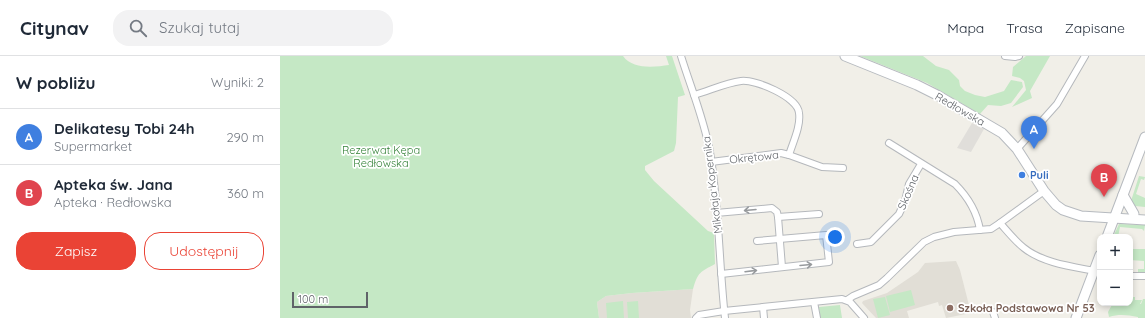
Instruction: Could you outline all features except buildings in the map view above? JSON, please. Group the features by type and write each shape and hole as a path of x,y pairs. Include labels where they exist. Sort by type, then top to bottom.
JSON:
{"street":[{"name":"Mikołaja Kopernika","path":"680,56 705,130 711,162 725,318"},
{"name":"Redłowska","path":"845,56 902,78 936,95 1002,133 1017,149 1046,194 1065,205 1087,211 1145,220"},
{"path":"1005,56 1019,56"},
{"path":"1017,149 1057,104 1085,56"},
{"path":"694,95 733,83 745,81 755,82 791,99 797,106 800,114 789,155"},
{"path":"1108,234 1145,137"},
{"name":"Skośna","path":"889,143 954,184 963,193 972,206 980,230"},
{"name":"Okrętowa","path":"711,162 781,153 822,167 843,168"},
{"name":"Skośna","path":"857,244 871,242 899,214 905,200 909,184 921,164"},
{"path":"847,300 879,284 918,247 929,240 942,234 991,228 1046,194"},
{"path":"1123,195 1134,214"},
{"path":"716,213 772,208 777,212 782,267"},
{"path":"778,217 819,214"},
{"name":"Redłowska","path":"1115,215 1145,214"},
{"path":"1000,223 1029,252 1048,260 1097,271 1076,318"},
{"path":"721,274 829,262 826,235 757,241"},
{"path":"1133,276 1145,276"},
{"path":"696,318 699,315 724,311 842,299 847,300 864,318"},
{"path":"814,302 816,318"},
{"path":"763,307 764,318"}],"shaded area":[{"path":"972,123 984,129 971,152 957,148"},
{"path":"956,261 960,270 971,313 946,318 942,305 939,306 938,302 907,311 909,318 876,318 862,303 863,301 887,293 918,272 925,263"},
{"path":"693,289 690,310 691,318 599,318 597,302 606,296"}],"green space":[{"name":"Rezerwat Kępa Redłowska","path":"280,56 623,56 632,64 651,67 669,65 666,56 672,56 685,95 678,97 676,143 674,151 645,166 645,170 654,181 708,231 714,233 715,264 700,273 696,279 693,289 606,296 597,302 599,318 280,318"},
{"path":"860,56 923,56 936,66 949,70 959,80 960,86 965,91 985,97 1004,91 1011,80 1022,82 1023,87 1011,103 1001,106 988,105 980,114 927,83"},
{"path":"1026,56 1050,56 1030,91 1032,98 1012,107 1026,90 1024,81 1020,78 1012,76 1013,67"},
{"path":"1139,176 1145,177 1144,180 1141,179 1136,194 1145,198 1145,207 1135,206 1131,201"},
{"path":"1119,224 1145,225 1144,231 1142,229 1120,227 1119,234 1114,234"},
{"path":"1133,249 1145,249 1145,273 1138,273 1138,269 1144,269 1144,261 1133,260"},
{"path":"911,290 915,305 890,312 886,296"},
{"path":"885,297 890,315 878,318 873,299"},
{"path":"1133,297 1135,297 1135,300 1142,300 1140,304 1143,299 1145,299 1145,318 1123,315 1109,317 1108,312 1111,306 1133,306"},
{"path":"623,301 624,318 607,318 606,303"},
{"path":"638,301 639,318 628,318 627,302"},
{"path":"840,305 842,318 820,318 819,307"}],"place":[{"name":"Delikatesy Tobi 24h","path":"1034,149"},
{"name":"Puli","path":"1022,175"},
{"name":"Apteka św. Jana","path":"1104,197"},
{"name":"Szkoła Podstawowa Nr 53","path":"950,308"}]}
